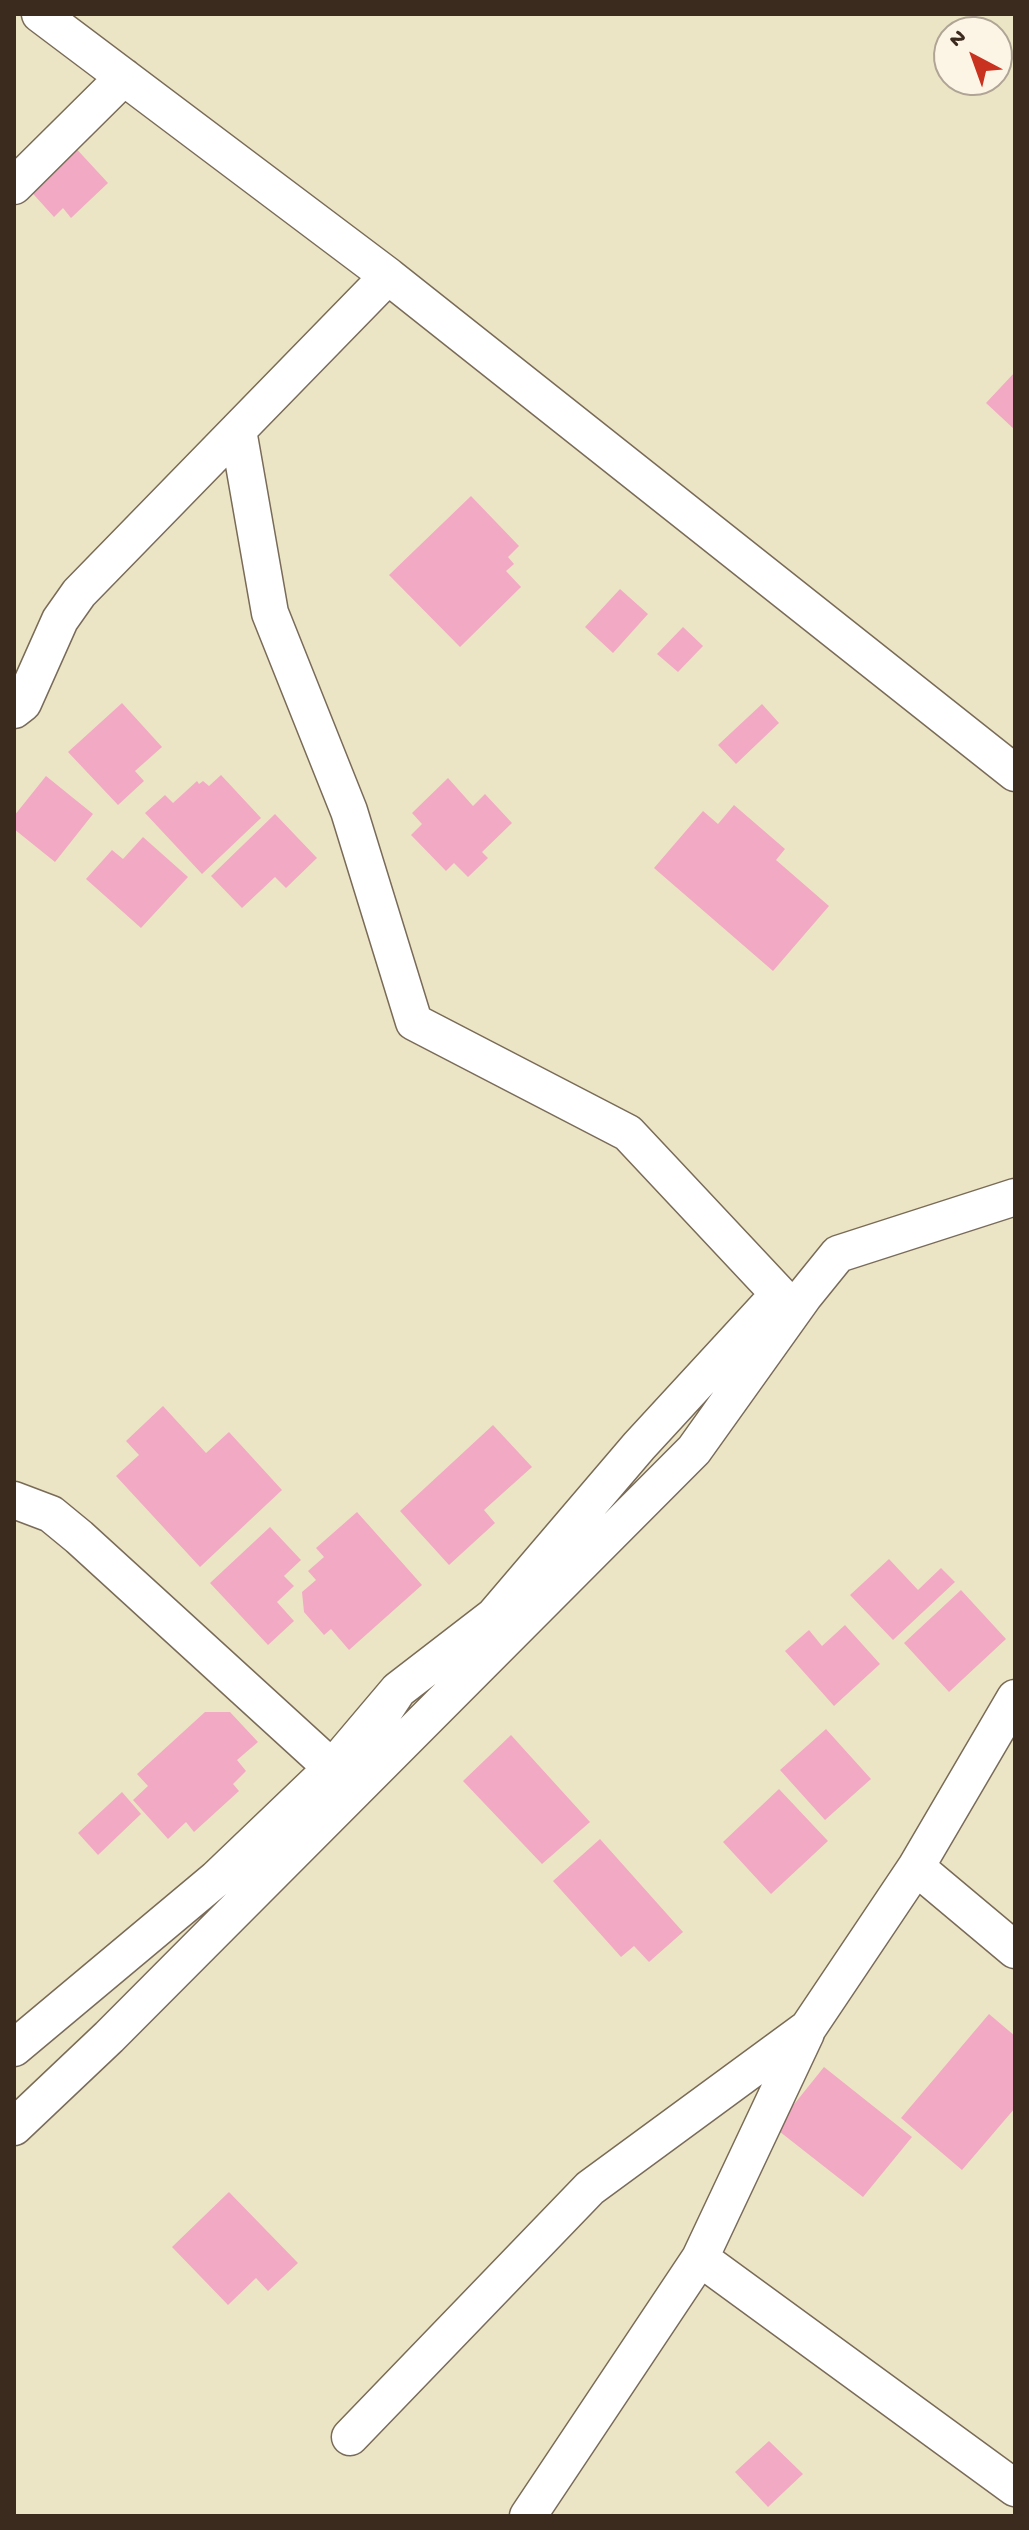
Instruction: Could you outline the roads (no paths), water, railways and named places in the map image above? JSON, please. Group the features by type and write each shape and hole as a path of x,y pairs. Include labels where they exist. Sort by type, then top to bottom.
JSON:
{"street":[{"path":"40,14 388,276 1015,773"},
{"path":"14,186 124,77"},
{"path":"14,710 23,703 60,620 79,593 388,276"},
{"path":"14,2048 216,1879 332,1768 398,1690 494,1616 639,1446 779,1294 628,1133 414,1022 349,811 270,613 238,430"},
{"path":"14,2127 109,2037 694,1450 804,1296 838,1254 1015,1197"},
{"path":"14,1500 51,1514 79,1537 332,1768"},
{"path":"377,1768 359,1749 398,1690"},
{"path":"528,2516 700,2258 808,2028 916,1867 1015,1698"},
{"path":"916,1867 1015,1950"},
{"path":"350,2437 590,2188 808,2028"},
{"path":"700,2258 1015,2488"}]}
